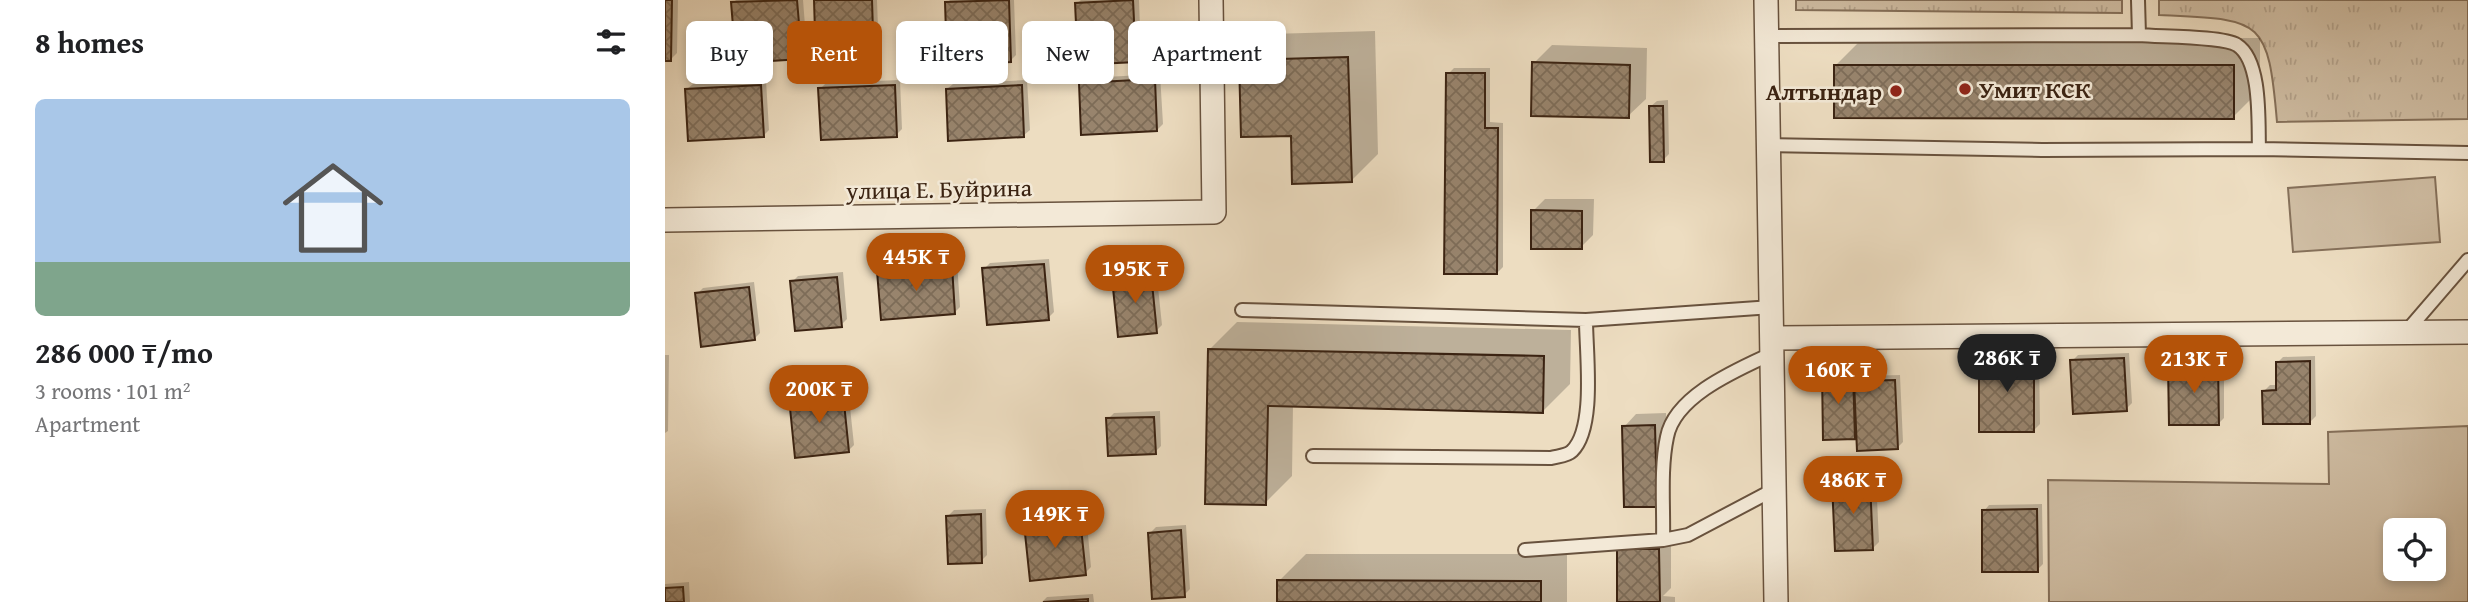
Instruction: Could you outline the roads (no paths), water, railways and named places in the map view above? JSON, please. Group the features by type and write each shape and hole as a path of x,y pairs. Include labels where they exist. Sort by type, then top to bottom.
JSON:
{"street":[{"name":"улица Е. Буйрина","path":"665,220 1214,212 1211,0"},
{"path":"1766,0 1766,145 1773,345 1776,602"},
{"path":"1773,345 2468,332"}],"lane":[{"path":"2138,0 2139,35"},
{"path":"1766,36 2139,35 2220,41 2237,46 2249,61 2256,85 2259,149"},
{"path":"1766,145 2468,153"},
{"path":"2406,332 2468,260"},
{"path":"1242,310 1586,320 1772,307"},
{"path":"1313,456 1551,458 1570,453 1581,439 1586,422 1586,320"},
{"path":"1663,540 1667,435 1683,409 1711,382 1773,345"},
{"path":"1525,550 1663,540 1708,527 1775,489"}],"place":[{"name":"Умит КСК","path":"1965,89"},
{"name":"Алтындар","path":"1896,91"}]}
